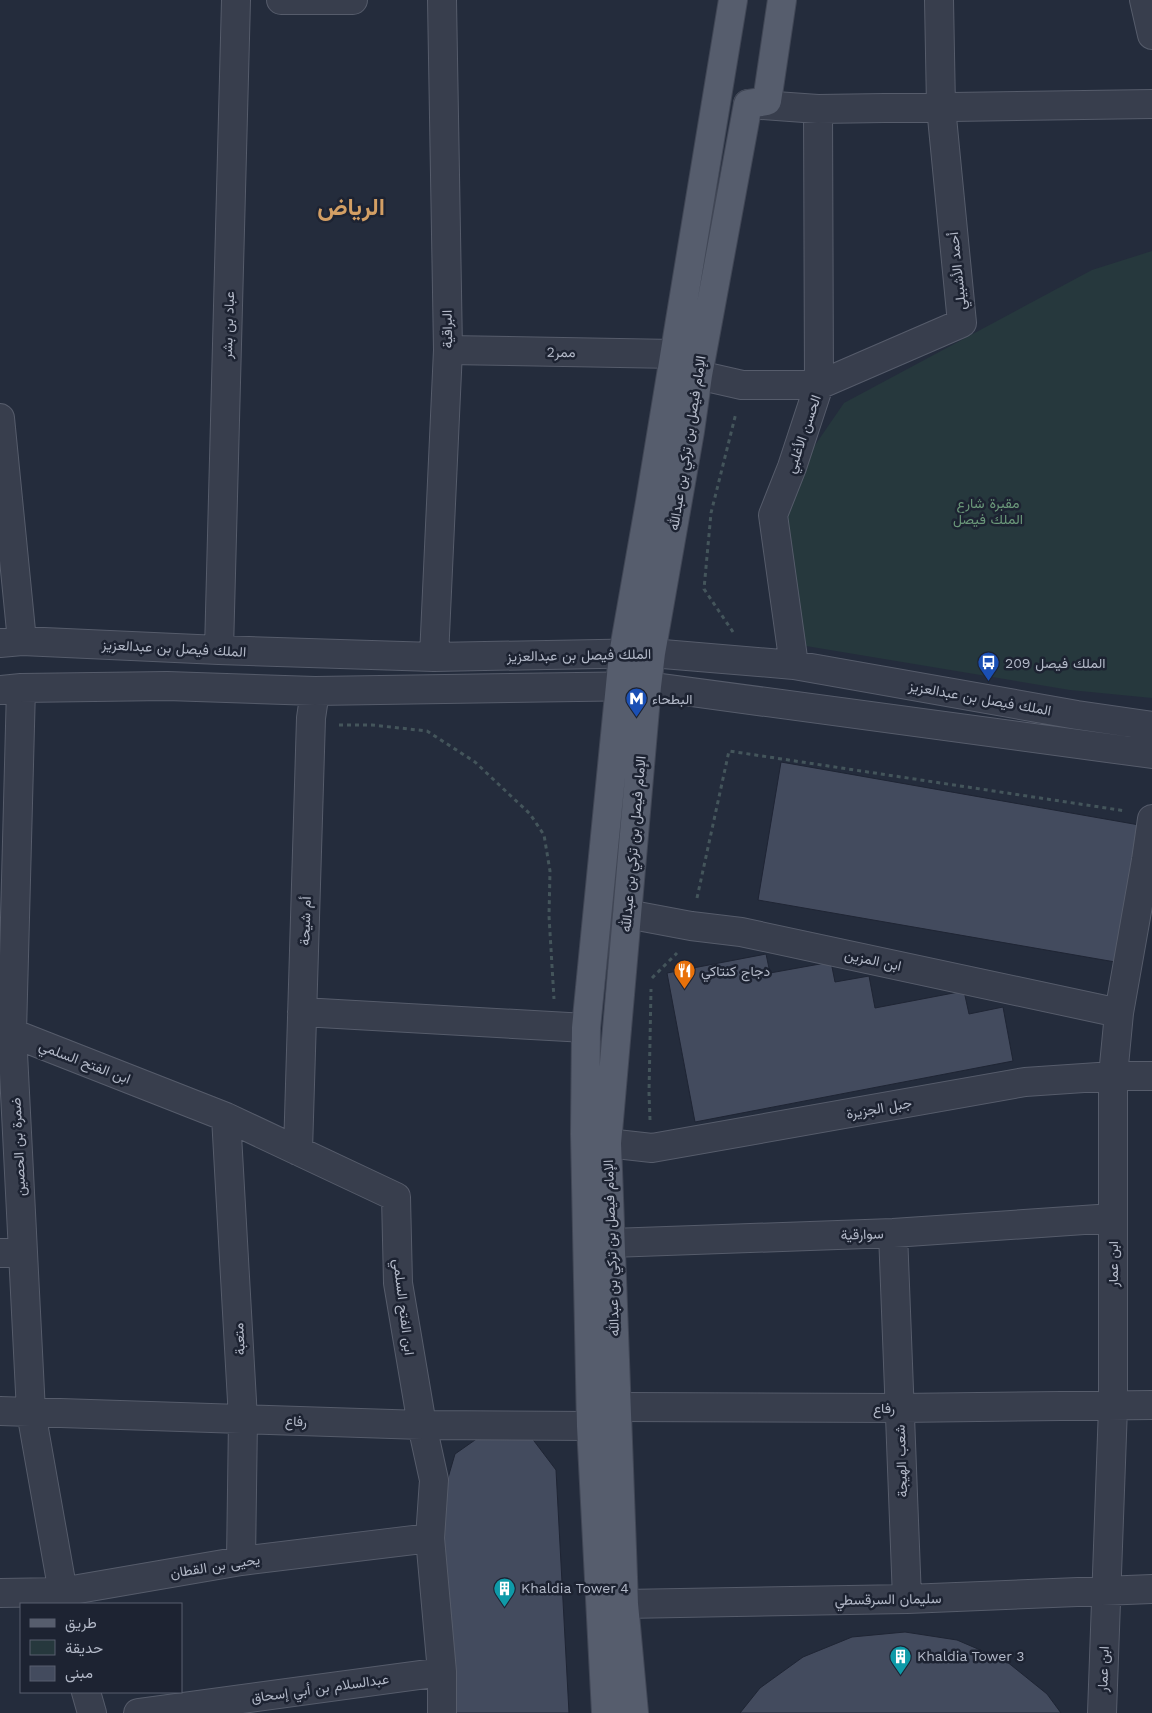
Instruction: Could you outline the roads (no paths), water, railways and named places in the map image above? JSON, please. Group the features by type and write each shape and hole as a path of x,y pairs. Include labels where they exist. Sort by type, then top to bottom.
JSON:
{"main road":[{"name":"الإمام فيصل بن تركي بن عبدالله","path":"606,1713 591,1426 585,1144 586,1028 622,655 733,0"},
{"path":"748,104 767,101 782,0"},
{"name":"الإمام فيصل بن تركي بن عبدالله","path":"634,1713 624,1604 607,1143 651,653 698,375 748,104"}],"street":[{"name":"عباد بن بشر","path":"219,650 236,0"},
{"path":"280,0 353,0"},
{"name":"البراقية","path":"434,657 448,350 442,0"},
{"name":"أحمد الأشبيلي","path":"698,375 742,386 820,385 962,324 941,107 939,0"},
{"path":"1144,0 1152,34"},
{"path":"748,104 818,109 1152,104"},
{"name":"الحسن الأغلبي","path":"794,664 773,515 792,467 820,385 818,109"},
{"name":"ممر2","path":"448,350 674,354"},
{"path":"0,418 11,642"},
{"name":"الملك فيصل بن عبدالعزيز","path":"11,642 434,657 651,653 794,664 1078,715 1152,726"},
{"path":"10,689 167,686 315,691 647,686 1152,754"},
{"name":"ضمرة بن الحصين","path":"10,689 12,1033 8,1111 12,1253 31,1412 63,1598"},
{"name":"أم شيحة","path":"298,1151 311,724 315,691"},
{"name":"ابن عمار","path":"1102,1713 1113,1407 1113,1076 1118,1013 1146,860 1142,815"},
{"name":"ابن المزين","path":"627,914 691,926 741,932 1118,1013"},
{"path":"302,1012 586,1028"},
{"name":"ابن الفتح السلمي","path":"12,1033 226,1117 396,1197 398,1283 422,1425 434,1480 430,1538 442,1672 442,1713"},
{"name":"جبل الجزيرة","path":"607,1143 652,1148 1025,1082 1113,1076 1152,1076"},
{"name":"متعبة","path":"226,1117 243,1419 241,1561"},
{"name":"سوارقية","path":"611,1243 893,1233 1113,1218"},
{"name":"شعب الهيجة","path":"893,1233 907,1599"},
{"name":"رفاع","path":"616,1407 899,1408 1113,1407 1152,1405"},
{"name":"رفاع","path":"0,1411 422,1425 591,1426"},
{"name":"يحيى بن القطان","path":"0,1592 63,1598 241,1561 430,1538"},
{"name":"سليمان السرقسطي","path":"624,1604 907,1599 1152,1589"},
{"name":"عبدالسلام بن أبي إسحاق","path":"138,1713 442,1672"},
{"path":"86,1693 92,1713"}],"place":[{"name":"الملك فيصل 209","path":"989,682"},
{"name":"البطحاء","path":"636,718"},
{"name":"دجاج كنتاكي","path":"685,990"},
{"name":"Khaldia Tower 4","path":"505,1607"},
{"name":"Khaldia Tower 3","path":"901,1675"}],"district":[{"name":"الرياض","path":"351,207"}],"park label":[{"name":"مقبرة شارع الملك فيصل","path":"988,512"}]}
